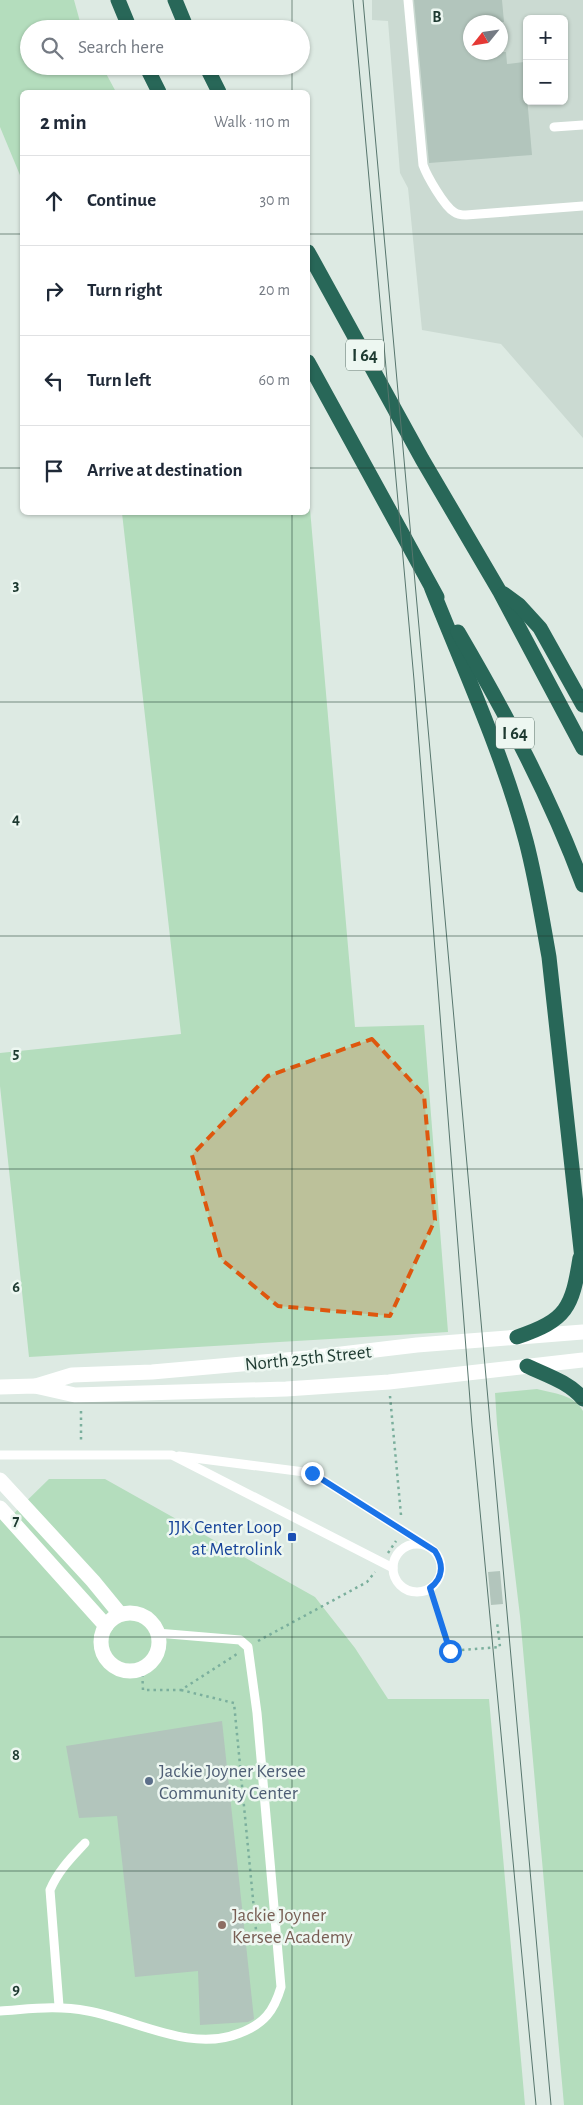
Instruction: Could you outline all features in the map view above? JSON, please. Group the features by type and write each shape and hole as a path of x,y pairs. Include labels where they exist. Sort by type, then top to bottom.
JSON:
{"highway":[{"path":"118,0 126,20"},
{"path":"175,0 184,20"},
{"path":"150,75 158,90"},
{"path":"211,75 219,90"},
{"name":"I 64","path":"310,256 422,459 500,592 583,748"},
{"name":"I 64","path":"310,366 432,588 500,704 554,813 583,885"},
{"path":"432,588 489,730 528,849 549,957 583,1268"},
{"path":"500,592 519,605 540,628 583,705"},
{"path":"517,1337 535,1331 556,1319 567,1307 574,1293 581,1251"},
{"path":"527,1366 574,1389 583,1399"}],"main road":[{"name":"North 25th Street","path":"35,1386 72,1375 152,1372 583,1332"},
{"name":"North 25th Street","path":"0,1387 35,1386 74,1395 271,1390 389,1382 583,1360"},
{"path":"0,1480 93,1581 120,1614"},
{"path":"0,1508 106,1626"},
{"path":"120,1614 138,1614 149,1620 157,1633 159,1644 157,1653 150,1663 133,1671 119,1669 111,1664 104,1655 101,1642 106,1626 120,1614"}],"lane":[{"path":"408,0 421,157 429,177 449,208 457,214 466,215 583,206"},
{"path":"554,127 583,126"},
{"path":"0,1455 172,1455 312,1473 429,1546 439,1558 441,1566 436,1583 430,1588 419,1592 406,1589 395,1577 393,1568 398,1555 408,1545 421,1544 429,1546"},
{"path":"172,1455 393,1568"},
{"path":"0,2011 59,2006 117,2017 159,2032 194,2039 219,2040 246,2031 266,2017 276,2004 281,1987 258,1713 248,1647 240,1640 157,1633"},
{"path":"59,2006 50,1890 56,1877 85,1843"}],"path":[{"path":"258,1641 367,1582 383,1562 402,1530 389,1382"},
{"path":"81,1404 82,1443"},
{"path":"430,1588 450,1651 500,1647 498,1622"},
{"path":"181,1690 242,1650"},
{"path":"142,1668 143,1690 181,1690 234,1703 256,1930"}],"highlighted area":[{"path":"372,1039 424,1095 435,1220 390,1316 278,1306 221,1259 192,1155 268,1076"}],"shaded area":[{"path":"372,0 583,0 583,438 501,344 422,330 408,188 400,173 388,21 372,20"}],"green space":[{"path":"0,0 74,0 80,20 20,20 20,75 107,75 115,90 20,90 20,175 0,127"},
{"path":"310,509 355,1027 424,1025 448,1332 29,1357 0,1086 0,1053 181,1034 122,515 310,515"},
{"path":"537,1389 569,1398 575,1401 583,1411 583,2105 564,2105 520,1616 495,1393"},
{"path":"49,1479 105,1479 315,1597 355,1648 388,1699 489,1699 525,2105 0,2105 0,1518 5,1522"}],"building":[{"path":"414,0 502,0 503,15 463,15 463,60 507,60 507,64 523,62 523,105 528,105 532,155 429,163"},
{"path":"500,1571 503,1604 491,1605 488,1572"},
{"path":"222,1721 254,2019 248,2022 200,2025 198,1971 135,1977 117,1816 79,1818 66,1746"}],"tram line":[{"path":"353,0 414,680 472,1426 536,2105"},
{"path":"363,0 551,2105"}],"place":[{"name":"JJK Center Loop at Metrolink","path":"292,1537"},
{"name":"Jackie Joyner Kersee Community Center","path":"149,1781"},
{"name":"Jackie Joyner Kersee Academy","path":"222,1925"}],"route":[{"path":"312,1473 435,1551 441,1566 440,1574 436,1583 430,1588 450,1651"}]}
